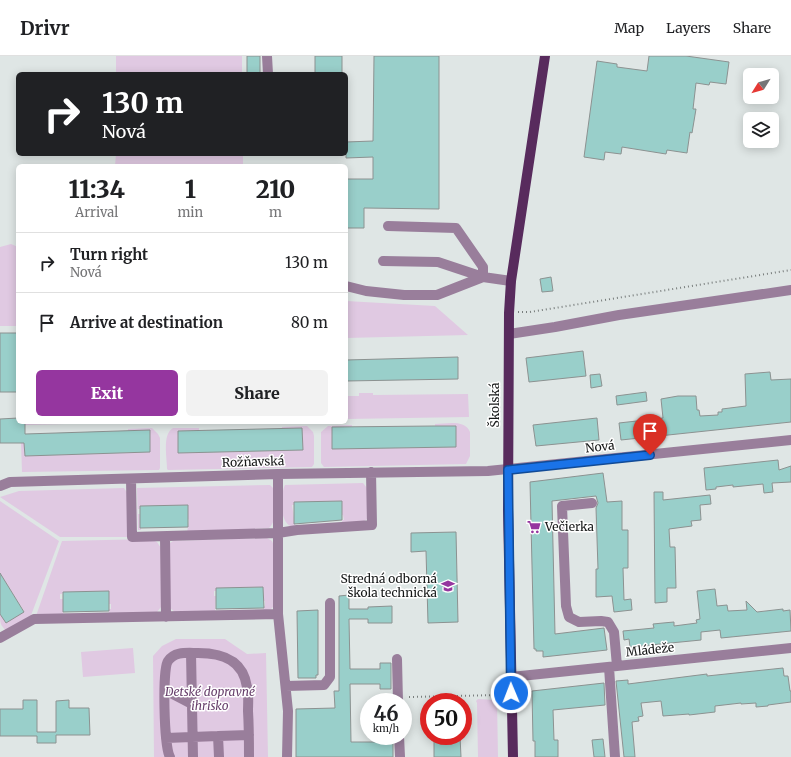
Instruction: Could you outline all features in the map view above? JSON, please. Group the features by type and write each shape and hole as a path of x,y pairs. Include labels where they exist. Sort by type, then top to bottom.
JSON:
{"main road":[{"name":"Školská","path":"513,757 508,470 509,313 511,281 545,56"}],"street":[{"path":"267,56 268,72"},
{"path":"388,226 456,228 483,267 483,277"},
{"path":"383,260 438,262 483,277 511,281"},
{"path":"348,286 366,291 404,295 436,295 483,277"},
{"path":"509,334 619,315 791,290"},
{"name":"Nová","path":"508,470 791,440"},
{"name":"Rožňavská","path":"0,486 10,482 278,474 508,470"},
{"path":"131,479 132,537 278,533 297,530 372,525 371,472"},
{"path":"278,474 278,614 288,711 287,757"},
{"path":"592,503 562,506 566,606 569,617 580,622 601,620 608,622 614,632 613,667 615,757"},
{"path":"164,536 166,617"},
{"path":"286,686 324,685 330,677 330,603"},
{"path":"1,636 34,619 278,614"},
{"name":"Mládeže","path":"511,677 791,648"},
{"path":"191,653 193,757"},
{"path":"170,757 167,749 166,738 166,663 171,657 177,654 214,653 221,654 238,666 244,676 248,688 249,757"},
{"path":"397,659 398,693"},
{"path":"165,689 192,704"},
{"path":"166,738 249,735"},
{"path":"218,736 219,757"},
{"path":"399,745 400,757"}],"path":[{"path":"509,313 538,311 791,270"},
{"path":"412,699 498,694"}],"green space":[{"path":"116,56 242,56 242,72 116,72"},
{"path":"116,156 243,156 243,164 115,164"},
{"path":"11,244 16,246 16,326 0,326 0,247"},
{"path":"348,301 435,306 468,335 348,338"},
{"path":"359,393 373,393 373,395 468,394 469,417 348,419 348,396 359,396"},
{"path":"455,423 464,425 468,428 470,432 470,456 466,464 324,467 321,463 321,432 328,426 352,425 352,427 332,428 333,449 456,447 456,426 435,426 435,424"},
{"path":"25,424 65,424 25,425"},
{"path":"307,426 313,432 314,436 314,464 312,467 167,469 166,441 167,435 173,428 199,428 199,430 178,431 178,453 303,450 302,428 282,429 282,427"},
{"path":"152,428 160,438 159,470 22,472 21,443 24,443 25,456 150,452 150,430 128,431 128,429"},
{"path":"363,483 367,488 369,516 362,522 342,522 342,520 344,520 341,501 294,502 294,505 292,505 295,524 294,527 289,525 283,516 282,496 285,485"},
{"path":"270,485 273,488 275,515 269,528 187,533 189,520 188,505 140,506 140,509 138,509 138,514 140,514 141,530 138,530 137,488"},
{"path":"124,488 128,494 128,537 60,537 0,497 19,491"},
{"path":"0,501 59,541 30,618 7,631 1,624 0,614 6,623 24,611 0,573"},
{"path":"267,538 272,541 274,546 273,607 271,609 263,611 265,601 263,587 216,588 216,591 214,591 214,596 216,596 215,612 175,612 170,608 170,543 173,541"},
{"path":"150,539 157,542 161,548 161,607 157,612 109,614 111,604 109,604 109,591 63,592 60,594 60,599 63,599 63,615 36,616 62,541"},
{"name":"Detské dopravné ihrisko","path":"176,639 225,639 247,654 266,653 268,757 154,757 153,656 162,646"},
{"path":"133,648 135,673 83,677 81,652"},
{"path":"478,699 497,700 498,757 478,757 476,701"}],"building":[{"path":"247,56 260,56 260,72 247,72"},
{"path":"315,56 342,56 342,72 315,72"},
{"path":"374,56 439,56 439,209 364,208 364,228 348,228 348,179 373,179 373,157 346,158 346,156 348,156 348,142 373,141"},
{"path":"649,56 686,56 729,62 726,84 710,82 709,85 696,83 693,109 696,109 692,133 690,132 687,153 667,150 666,154 622,147 621,154 605,152 604,160 584,157 597,61 617,64 617,67 647,71"},
{"path":"551,277 553,291 542,292 540,279"},
{"path":"0,333 16,333 16,392 0,392"},
{"path":"583,351 586,376 529,382 526,358"},
{"path":"458,357 458,379 348,381 348,360"},
{"path":"770,372 771,380 791,379 791,422 621,440 619,423 663,418 661,399 678,396 696,396 697,410 699,410 700,416 718,415 718,412 722,412 722,409 746,406 745,374"},
{"path":"600,374 602,386 591,388 590,375"},
{"path":"646,392 647,401 617,405 616,396"},
{"path":"16,418 16,424 25,424 25,434 150,430 150,452 25,456 24,443 0,443 0,419"},
{"path":"597,418 599,440 536,446 533,425"},
{"path":"456,426 456,447 332,449 332,427"},
{"path":"302,428 303,450 178,453 178,431"},
{"path":"778,460 779,470 791,466 791,482 772,483 773,492 764,493 763,484 733,487 733,485 706,490 704,468"},
{"path":"603,473 607,502 622,501 622,530 628,530 628,568 623,568 624,600 631,599 632,610 614,612 612,596 596,597 596,569 598,569 596,508 598,503 596,496 552,501 555,634 604,628 607,650 543,657 543,651 536,651 536,649 534,649 530,482"},
{"path":"654,492 663,492 663,500 710,495 711,504 700,505 701,520 691,521 692,526 669,529 670,547 675,547 676,588 667,588 667,602 655,603"},
{"path":"342,501 342,520 294,524 294,502"},
{"path":"188,505 188,527 140,528 140,506"},
{"path":"456,532 458,622 428,623 426,551 411,552 411,533"},
{"path":"0,573 24,612 6,623 0,614"},
{"path":"263,587 264,608 216,609 216,588"},
{"path":"715,589 717,606 727,605 728,611 747,610 746,601 757,612 783,609 783,611 790,610 791,631 721,638 720,630 701,632 701,640 630,647 629,639 624,640 623,631 654,628 653,624 674,622 674,626 697,623 696,620 700,619 697,591"},
{"path":"109,591 109,611 63,612 63,592"},
{"path":"349,595 349,609 368,609 368,607 392,606 392,623 368,623 368,619 349,619 350,669 380,669 380,663 391,663 391,689 380,689 380,684 350,684 351,742 360,742 360,745 393,745 393,757 296,757 296,709 335,708 334,691 339,691 339,596"},
{"path":"318,610 318,675 316,675 316,678 298,678 297,611"},
{"path":"783,668 784,676 788,676 791,691 791,702 756,707 756,703 741,703 715,706 715,712 663,716 661,701 641,703 643,716 638,717 639,721 632,722 635,757 624,757 616,681 628,680 628,684 707,674 707,676"},
{"path":"604,683 605,705 553,710 554,740 558,740 558,757 535,757 535,741 533,741 532,691"},
{"path":"23,700 37,700 37,732 56,732 56,701 69,700 69,708 89,708 90,735 56,735 56,743 37,743 37,736 0,736 0,709 23,709"},
{"path":"603,739 605,757 594,757 592,740"},
{"path":"434,745 460,745 461,757 434,757"}],"place":[{"name":"Večierka","path":"534,527"},
{"name":"Stredná odborná škola technická","path":"448,586"}],"route":[{"path":"511,693 508,470 650,455"}]}
